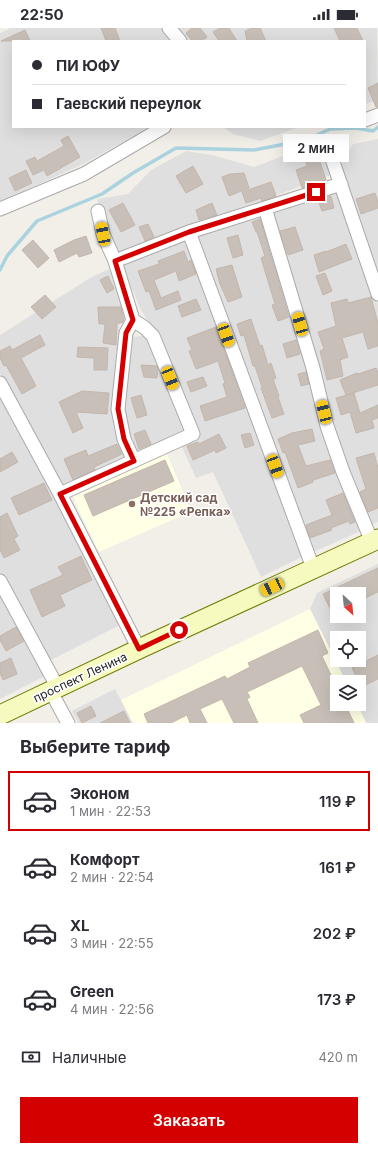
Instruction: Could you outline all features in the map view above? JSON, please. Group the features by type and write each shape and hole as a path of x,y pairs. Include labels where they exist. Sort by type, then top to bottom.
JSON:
{"main road":[{"name":"проспект Ленина","path":"11,723 57,695 139,649 313,568 376,544"},
{"name":"проспект Ленина","path":"0,715 57,695 376,544"}],"street":[{"path":"169,28 179,40"},
{"path":"366,120 378,115"},
{"path":"0,209 84,174 162,128"},
{"path":"329,150 378,294"},
{"path":"115,261 189,232 341,184"},
{"path":"264,208 313,368 327,426 343,472 376,544"},
{"path":"60,494 193,434 153,336 145,328 133,320 115,261 103,234 98,210"},
{"path":"189,232 313,568"},
{"path":"133,320 126,333 118,409 124,439 134,461"},
{"path":"0,384 60,494 139,649"},
{"path":"0,580 57,695 68,723"}],"shaded area":[{"path":"11,28 162,28 171,40 12,40 12,128 147,128 83,164 0,202 0,33"},
{"path":"178,28 377,28 378,100 366,104 366,40 187,40"},
{"path":"224,128 296,128 260,141 233,134"},
{"path":"378,139 378,272 344,182 342,163 353,144"},
{"path":"320,142 333,174 116,256 106,231 97,199 128,194 151,170 186,151 212,155 254,167"},
{"path":"336,183 378,305 378,522 368,526 345,470 268,206"},
{"path":"263,208 361,531 309,554 193,234"},
{"path":"188,236 304,556 261,577 213,472 196,478 181,445 196,438 157,336 140,308 121,262"},
{"path":"109,269 122,303 111,407 114,429 128,459 60,490 0,373 0,335 90,278"},
{"path":"143,336 153,344 188,432 135,454 127,440 123,406 133,337"},
{"path":"0,395 120,625 47,662 0,574"},
{"name":"Детский сад №225 «Репка»","path":"167,454 189,506 190,510 188,513 99,552 75,502 74,495"},
{"path":"378,564 378,723 366,723 360,711 366,711 366,675 343,675 339,667 366,667 366,631 330,631 330,650 310,609 317,593"},
{"path":"0,588 47,675 0,699"},
{"path":"310,609 330,650 330,667 339,667 343,675 330,675 330,711 360,711 366,723 133,723 121,700"},
{"path":"115,689 133,723 78,723 72,711"}],"building":[{"path":"101,28 115,28 120,40 106,40"},
{"path":"192,28 200,28 207,37 202,40 191,40 186,33"},
{"path":"220,28 229,28 236,40 218,40 213,32"},
{"path":"252,28 260,28 266,40 247,40 245,31"},
{"path":"334,28 357,28 363,40 340,40"},
{"path":"25,30 30,40 12,40 1,41"},
{"path":"378,83 378,107 376,107 368,88"},
{"path":"68,136 80,157 47,176 44,170 33,175 26,161 35,157 37,161 64,146 61,140"},
{"path":"320,148 323,161 320,162 326,180 302,188 296,170 307,166 303,153"},
{"path":"193,166 203,184 186,193 176,176"},
{"path":"26,170 32,183 15,191 9,178"},
{"path":"244,173 249,188 229,196 222,177 230,174"},
{"path":"271,182 276,196 262,201 261,198 246,203 242,192"},
{"path":"375,193 378,208 361,214 356,199"},
{"path":"331,196 334,208 322,211 318,200"},
{"path":"123,203 135,225 121,232 109,210"},
{"path":"212,203 217,215 199,220 196,210"},
{"path":"260,219 289,317 278,321 272,305 275,304 261,258 265,256 252,222"},
{"path":"148,224 154,237 145,241 139,227"},
{"path":"295,227 303,250 288,255 280,231"},
{"path":"238,235 243,255 233,258 227,238"},
{"path":"86,236 92,253 79,257 77,253 59,262 54,250"},
{"path":"33,240 49,258 38,268 22,250"},
{"path":"346,244 352,259 319,272 314,255"},
{"path":"184,251 188,262 191,260 196,274 179,281 176,271 154,280 161,298 178,291 181,300 156,310 149,291 146,292 138,271 159,264 158,261"},
{"path":"232,265 242,297 228,302 220,284 216,269"},
{"path":"325,273 332,291 323,295 316,276"},
{"path":"108,276 114,289 107,293 100,280"},
{"path":"45,295 56,307 42,319 31,307"},
{"path":"371,297 378,323 378,346 368,349 363,332 342,338 348,357 340,360 343,376 327,380 320,351 324,349 318,332 336,326 331,303 347,299 348,303"},
{"path":"196,299 201,310 182,317 178,306"},
{"path":"98,307 121,307 124,320 122,323 117,323 116,345 103,343 105,324 99,324"},
{"path":"251,319 260,346 262,345 268,365 271,363 276,378 273,379 284,414 272,418 255,366 253,366 244,335 241,336 237,324"},
{"path":"216,327 245,408 205,421 200,406 227,397 223,384 225,383 218,361 196,369 189,351 192,350 187,338"},
{"path":"40,335 45,345 21,358 36,386 22,394 6,365 4,366 0,358 0,351 10,346 12,350"},
{"path":"296,340 300,354 287,358 283,344"},
{"path":"78,347 108,348 107,370 94,370 94,358 77,357"},
{"path":"141,365 157,366 157,378 144,377"},
{"path":"376,368 378,373 378,385 346,395 340,380 357,373 358,374"},
{"path":"306,372 309,384 301,386 298,374"},
{"path":"203,377 207,386 191,392 187,382"},
{"path":"82,391 109,393 107,414 76,412 83,428 73,433 59,402"},
{"path":"354,393 360,413 378,405 378,418 372,420 374,428 356,433 350,412 341,415 336,398"},
{"path":"141,395 147,415 137,418 131,398"},
{"path":"312,429 315,441 298,445 306,466 330,460 335,473 313,480 313,482 298,488 285,452 283,453 278,439 292,433"},
{"path":"145,430 151,444 139,449 134,434"},
{"path":"250,433 254,445 245,448 241,435"},
{"path":"219,434 226,448 216,453 215,450 193,460 187,446 198,442 199,444"},
{"path":"117,444 122,454 94,467 95,470 73,480 64,459 86,450 88,456"},
{"path":"12,452 18,462 0,472 0,459"},
{"path":"374,453 378,468 378,508 368,512 360,492 366,489 356,458"},
{"path":"165,460 174,481 93,516 84,495"},
{"path":"44,483 52,500 19,515 11,498"},
{"path":"343,493 355,522 350,524 349,521 331,528 332,530 310,538 306,525 332,515 326,500"},
{"path":"7,513 18,536 14,539 20,550 4,558 0,550 0,517"},
{"path":"81,556 92,580 60,595 65,606 42,617 30,590 63,575 58,567"},
{"path":"378,568 378,592 366,598 366,587 338,587"},
{"path":"330,591 330,608 323,594"},
{"path":"16,627 24,641 6,651 0,640 0,636"},
{"path":"318,630 328,653 322,656 331,675 330,711 348,711 354,723 304,723 300,715 321,705 302,666 247,692 250,697 247,699 258,723 234,723 222,699 200,709 207,723 190,723 187,715 171,723 148,723 144,714 225,676 227,679 250,667 248,663"},
{"path":"378,655 378,679 366,685 366,675 355,675 352,668 366,667 366,661"},
{"path":"11,658 17,674 3,680 0,673 0,663"},
{"path":"91,706 96,716 82,723 77,713"},
{"path":"124,711 130,723 100,723"}],"waterway":[{"path":"0,270 7,256 37,221 102,194 133,173 176,148 254,150 306,140 330,129 356,128 373,131 378,127"}],"place":[{"name":"Детский сад №225 «Репка»","path":"132,504"}],"route":[{"path":"179,630 139,649 60,494 134,461 124,439 118,409 126,333 133,320 115,261 189,232 316,192"}]}
